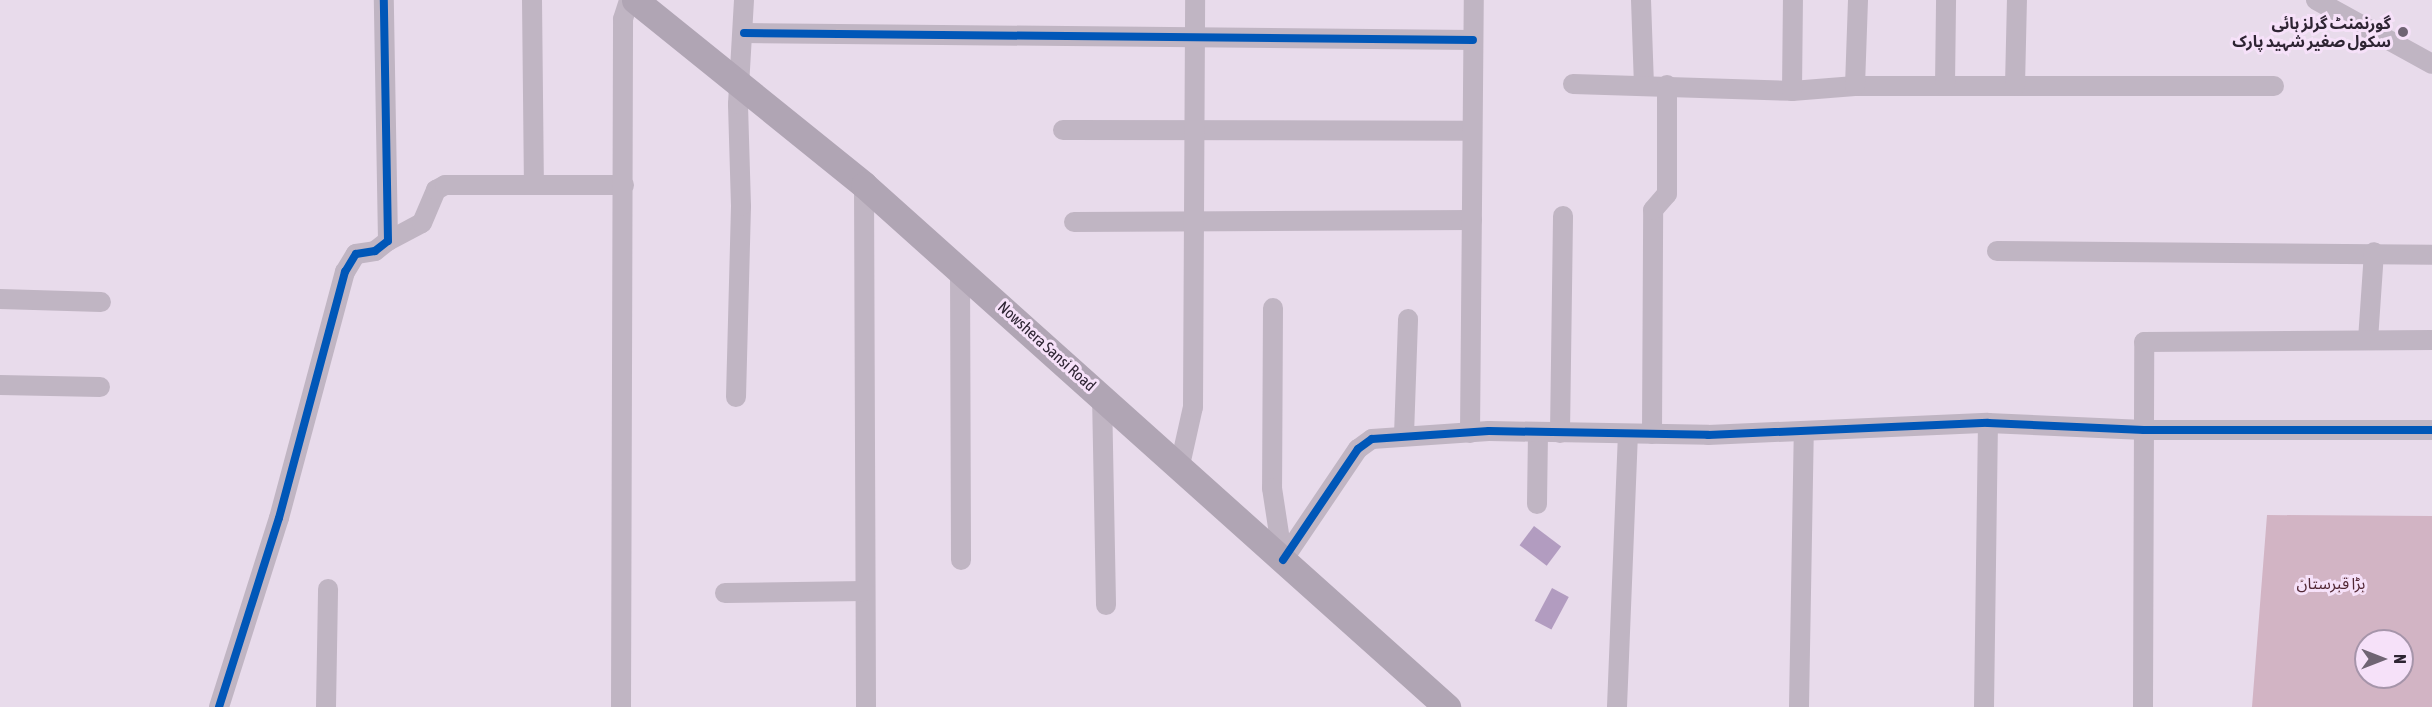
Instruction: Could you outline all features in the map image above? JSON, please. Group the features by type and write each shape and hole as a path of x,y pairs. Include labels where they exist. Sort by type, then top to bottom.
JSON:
{"main road":[{"name":"Nowshera Sansi Road","path":"634,0 740,82 864,184 1102,395 1447,707"}],"street":[{"path":"384,0 388,241"},
{"path":"532,0 534,185"},
{"path":"621,707 623,19 629,0"},
{"path":"736,397 740,82 744,0"},
{"path":"1180,465 1193,407 1195,0"},
{"path":"1470,433 1474,0"},
{"path":"1641,0 1644,86"},
{"path":"1792,91 1793,0"},
{"path":"1856,86 1858,0"},
{"path":"1945,86 1946,0"},
{"path":"2015,86 2017,0"},
{"path":"2316,0 2432,64"},
{"path":"744,33 1473,40"},
{"path":"1573,84 1792,91 1856,86 2274,86"},
{"path":"1652,434 1653,210 1667,194 1667,86"},
{"path":"1064,130 1472,131"},
{"path":"864,184 866,707"},
{"path":"219,707 279,518 345,272 356,254 375,251 388,241 422,224 439,186 624,185"},
{"path":"1560,433 1563,216"},
{"path":"1074,222 1472,220"},
{"path":"1997,251 2374,252 2432,255"},
{"path":"2368,340 2374,252"},
{"path":"960,269 961,560"},
{"path":"0,299 101,302"},
{"path":"1273,308 1272,488 1282,560"},
{"path":"1404,435 1408,319"},
{"path":"2143,707 2145,342 2432,340"},
{"path":"0,385 100,387"},
{"path":"1102,395 1106,605"},
{"path":"1282,560 1363,442 1404,435 1538,432 1628,434 1804,432 1988,423 2144,430 2432,430"},
{"path":"1984,707 1988,423"},
{"path":"1537,504 1538,432"},
{"path":"1799,707 1804,432"},
{"path":"1617,707 1628,434"},
{"path":"326,707 328,589"},
{"path":"725,593 866,591"}],"green space":[{"name":"بڑا قبرستان","path":"2267,515 2432,516 2432,707 2252,707"}],"building":[{"path":"1534,526 1561,546 1547,566 1520,545"},
{"path":"1552,588 1569,597 1551,630 1535,621"}],"cycle path":[{"path":"219,707 279,518 345,272 356,254 375,251 388,241 384,0"},
{"path":"744,33 1473,40"},
{"path":"1283,560 1358,449 1372,439 1489,431 1708,435 1988,423 2144,430 2432,430"}],"place":[{"name":"گورنمنٹ گرلز ہائی سکول صغیر شہید پارک","path":"2403,32"}]}
